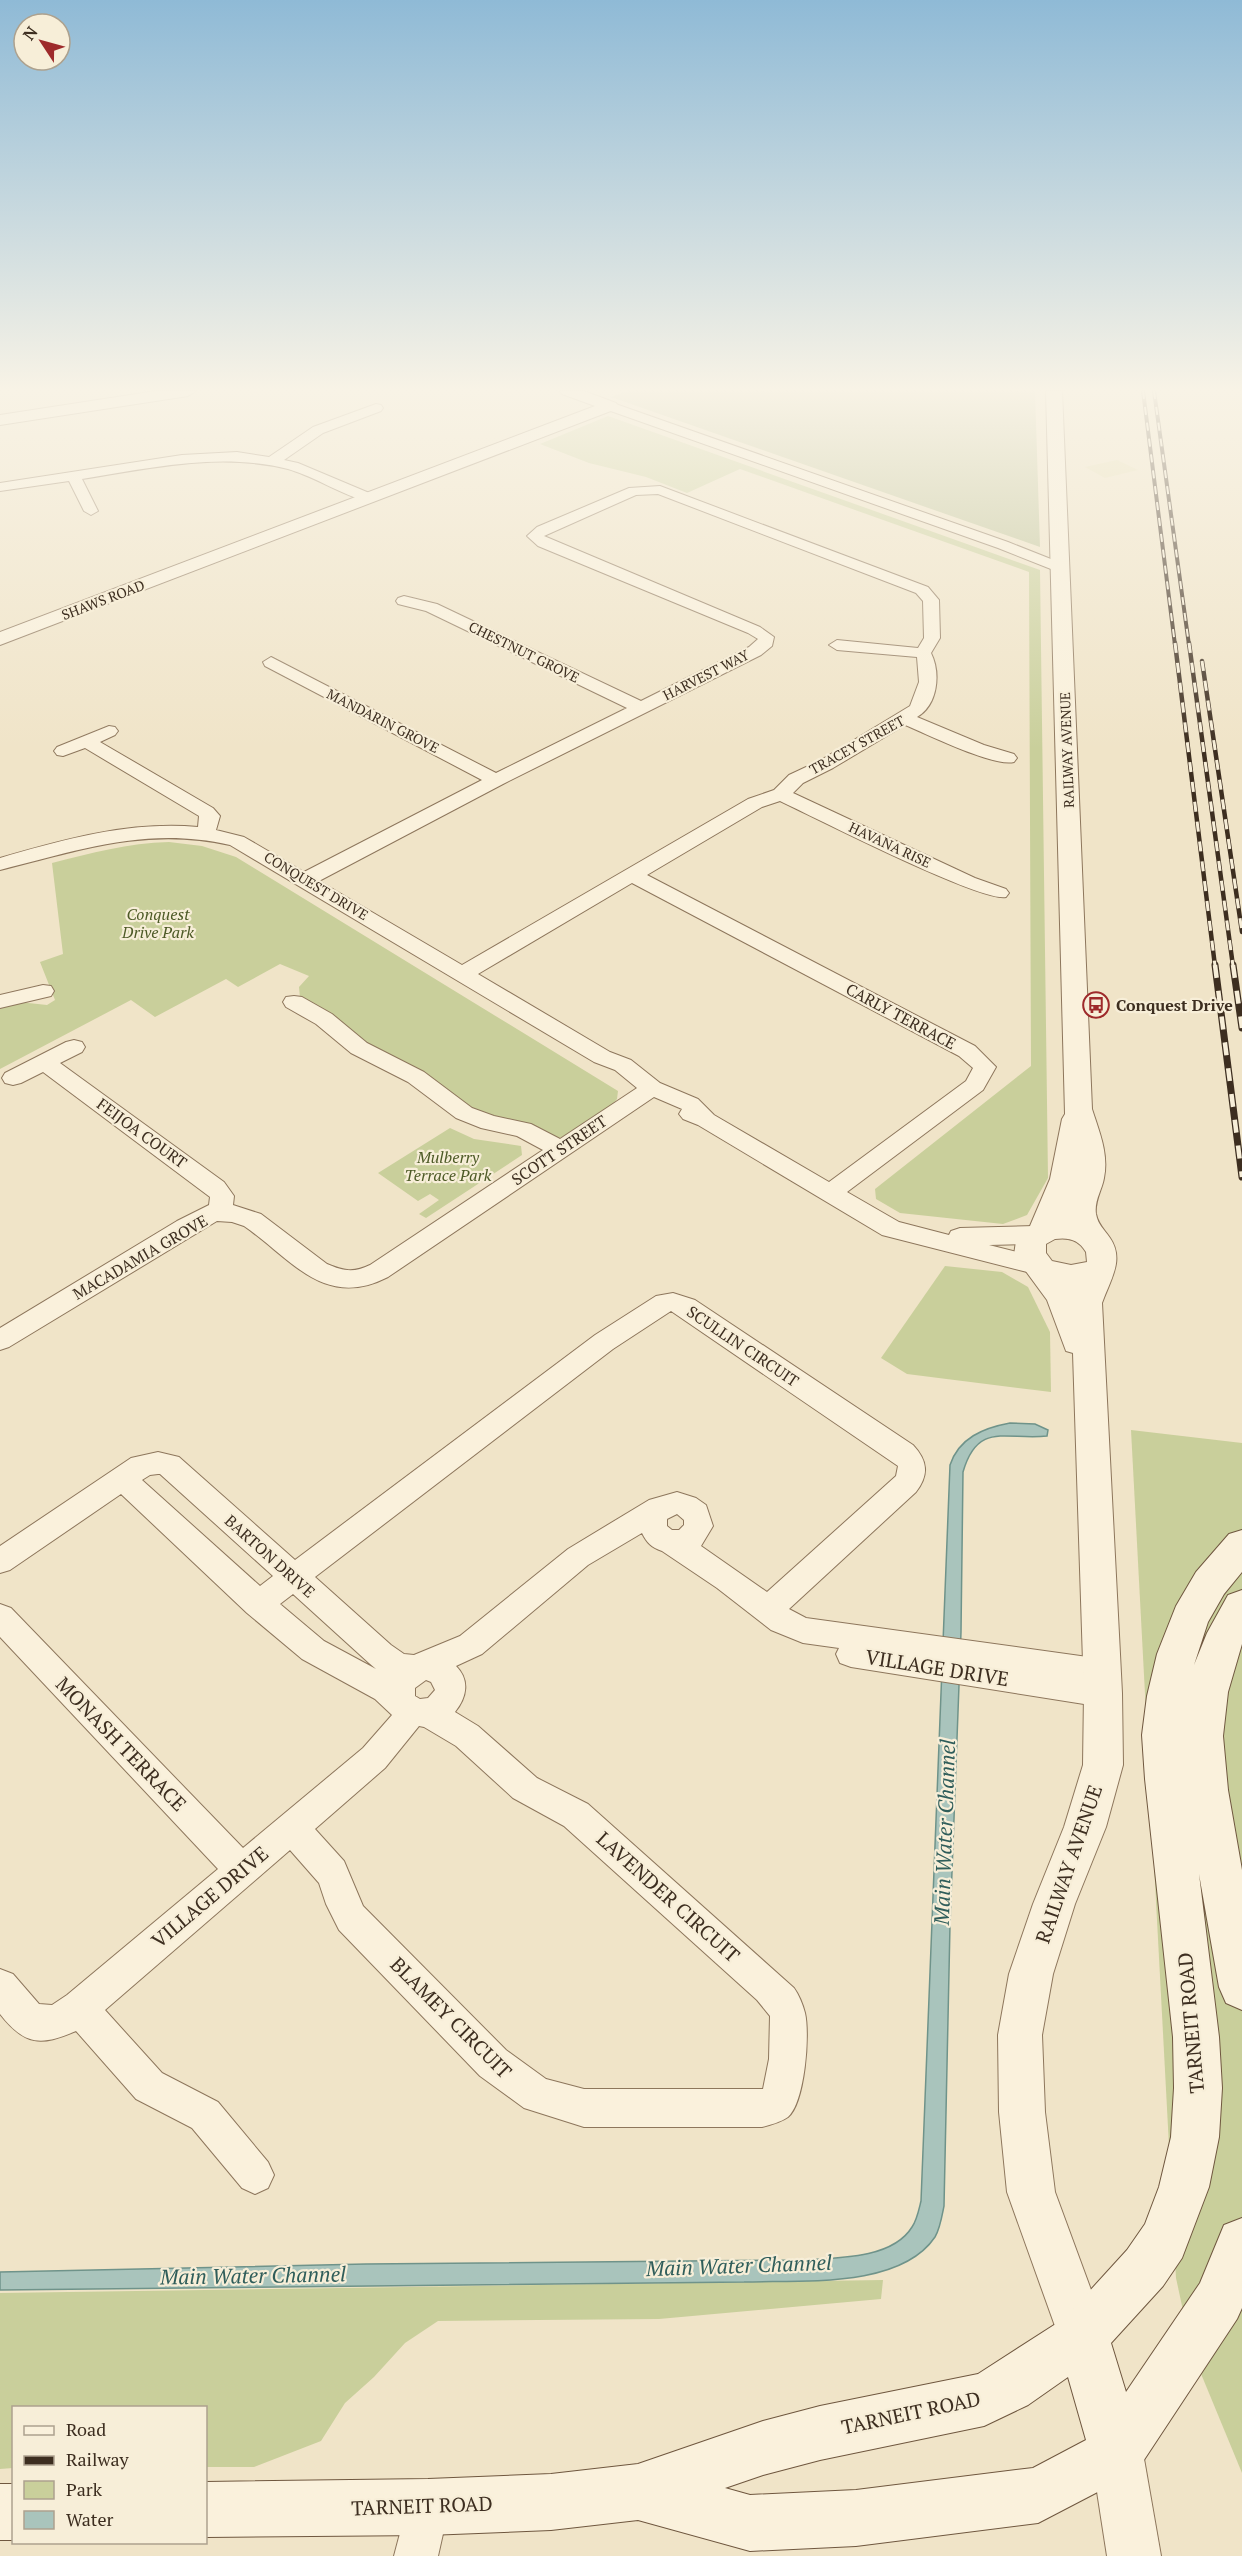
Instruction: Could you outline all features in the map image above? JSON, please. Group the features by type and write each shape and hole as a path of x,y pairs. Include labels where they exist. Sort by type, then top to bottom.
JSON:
{"main road":[{"name":"TARNEIT ROAD","path":"1242,1545 1203,1720 1203,1753 1209,1804 1242,1987"},
{"name":"TARNEIT ROAD","path":"207,2510 422,2532 551,2502 638,2492 763,2448 820,2433 984,2398 1009,2386 1083,2336 1145,2268 1164,2240 1184,2187 1195,2137 1198,2088 1196,2037 1163,1735 1167,1696 1177,1654 1190,1618 1230,1600"},
{"name":"TARNEIT ROAD","path":"638,2492 750,2523 856,2518 1038,2495 1117,2453 1219,2301 1242,2243"},
{"path":"1083,2336 1117,2453"}],"street":[{"name":"SHAWS ROAD","path":"0,639 337,510"},
{"name":"HARVEST WAY","path":"305,880 496,780 761,647 766,637 754,630 543,543 536,538 542,530 589,510"},
{"name":"TRACEY STREET","path":"464,975 755,803 782,794 796,779 906,719 924,701 929,662 923,653 932,638 931,600 922,590 713,510"},
{"path":"905,510 1060,564"},
{"name":"RAILWAY AVENUE","path":"1039,1233 1065,1179 1078,1109 1058,510"},
{"name":"CHESTNUT GROVE","path":"402,600 430,607 641,708"},
{"path":"837,645 923,653"},
{"name":"MANDARIN GROVE","path":"290,654 264,665 496,780"},
{"path":"906,719 978,749 1008,758"},
{"path":"63,751 109,731"},
{"path":"86,741 210,816 206,833"},
{"name":"HAVANA RISE","path":"782,794 968,882 999,893"},
{"path":"163,829 175,814 180,797"},
{"name":"CONQUEST DRIVE","path":"0,864 81,842 124,833 163,829 206,833 237,841 602,1057 647,1092 706,1120 883,1225 915,1236 1041,1268"},
{"name":"CARLY TERRACE","path":"634,876 967,1051 985,1067 975,1084 829,1194"},
{"path":"0,1002 43,991"},
{"path":"294,1002 324,1019 358,1048 423,1082 464,1113 489,1123 530,1132 561,1149"},
{"path":"14,1078 74,1047"},
{"name":"FEIJOA COURT","path":"45,1063 215,1188 222,1196 221,1205 216,1213"},
{"name":"SCOTT STREET","path":"342,1280 354,1280 379,1271 647,1092"},
{"name":"RAILWAY AVENUE","path":"1078,1109 1091,1156 1091,1167 1079,1210 1081,1220 1090,1237"},
{"name":"MACADAMIA GROVE","path":"0,1340 186,1227 216,1213 234,1214 251,1220 308,1263 342,1280"},
{"path":"1052,1228 1072,1229 1090,1237 1102,1252 1099,1268 1080,1277 1068,1278 1041,1268 1030,1255 1029,1248 1039,1233 1052,1228"},
{"name":"CONQUEST DRIVE","path":"915,1236 997,1238 1039,1233"},
{"name":"RAILWAY AVENUE","path":"1041,1268 1062,1297 1092,1381"},
{"name":"RAILWAY AVENUE","path":"1083,2336 1030,2192 1022,2112 1020,2035 1031,1974 1054,1904 1085,1827 1103,1766 1092,1381 1086,1303 1099,1268"},
{"name":"SCULLIN CIRCUIT","path":"258,1604 604,1342 638,1323 665,1303 673,1302 686,1307 893,1446 912,1463 913,1471 906,1484 775,1616"},
{"name":"BARTON DRIVE","path":"0,1561 122,1478 147,1464 169,1465 292,1578 389,1662 397,1666 435,1668 447,1676 428,1705"},
{"path":"122,1478 258,1604 313,1650 380,1685 428,1705"},
{"name":"VILLAGE DRIVE","path":"0,1986 31,2022 40,2025 64,2019 80,2008 374,1758 410,1733 471,1645 578,1557 606,1539 671,1531 775,1616 795,1639 816,1647 1102,1682"},
{"name":"MONASH TERRACE","path":"0,1617 242,1871"},
{"name":"VILLAGE DRIVE","path":"417,1668 471,1645"},
{"path":"417,1668 408,1673 399,1685 399,1699 428,1705"},
{"name":"LAVENDER CIRCUIT","path":"428,1705 467,1736 525,1788 576,1815 778,1997 785,2006 788,2016 785,2073 780,2096 776,2103"},
{"name":"BLAMEY CIRCUIT","path":"291,1829 329,1868 343,1908 351,1918 493,2063 537,2095 584,2108 762,2108 776,2103"},
{"path":"80,2008 149,2086 205,2115 255,2175"},
{"path":"1117,2453 1134,2556"}],"green space":[{"path":"856,510 872,510 1040,570 1048,1178 1027,1215 1003,1224 900,1213 876,1199 875,1189 1031,1066 1029,572"},
{"path":"935,510 1039,510 1040,547"},
{"name":"Conquest Drive Park","path":"169,842 202,846 236,857 618,1091 617,1099 612,1105 566,1136 558,1138 474,1112 384,1056 300,998 299,987 309,976 280,964 238,987 226,979 155,1017 131,1000 0,1069 0,1007 19,1002 47,1005 55,1000 40,962 63,954 52,863 124,846"},
{"name":"Mulberry Terrace Park","path":"450,1128 474,1139 521,1146 522,1155 426,1218 419,1214 439,1200 430,1194 418,1201 378,1173"},
{"path":"945,1266 1002,1272 1028,1287 1050,1332 1051,1392 907,1374 881,1358"},
{"path":"1131,1430 1242,1443 1242,2473 1192,2352 1176,2278"},
{"path":"883,2280 881,2299 659,2319 438,2321 405,2343 374,2377 345,2403 321,2441 254,2467 207,2467 207,2406 12,2406 12,2468 0,2469 0,2293"}],"water":[{"name":"Main Water Channel","path":"1010,1423 1035,1424 1048,1430 1047,1436 996,1436 986,1439 977,1445 969,1456 963,1472 961,1632 950,1925 944,2206 937,2234 919,2254 898,2266 874,2274 820,2281 0,2290 0,2272 366,2264 799,2260 861,2255 891,2246 903,2238 914,2224 921,2201 950,1465 959,1448 973,1436 990,1428"}],"railway":[{"path":"1158,510 1175,645"},
{"path":"1170,510 1189,645"},
{"path":"1175,643 1215,966"},
{"path":"1189,643 1233,966"},
{"path":"1202,661 1242,932"},
{"path":"1215,965 1242,1177"},
{"path":"1233,965 1242,1028"}],"place":[{"name":"Conquest Drive","path":"1096,1005"}]}
